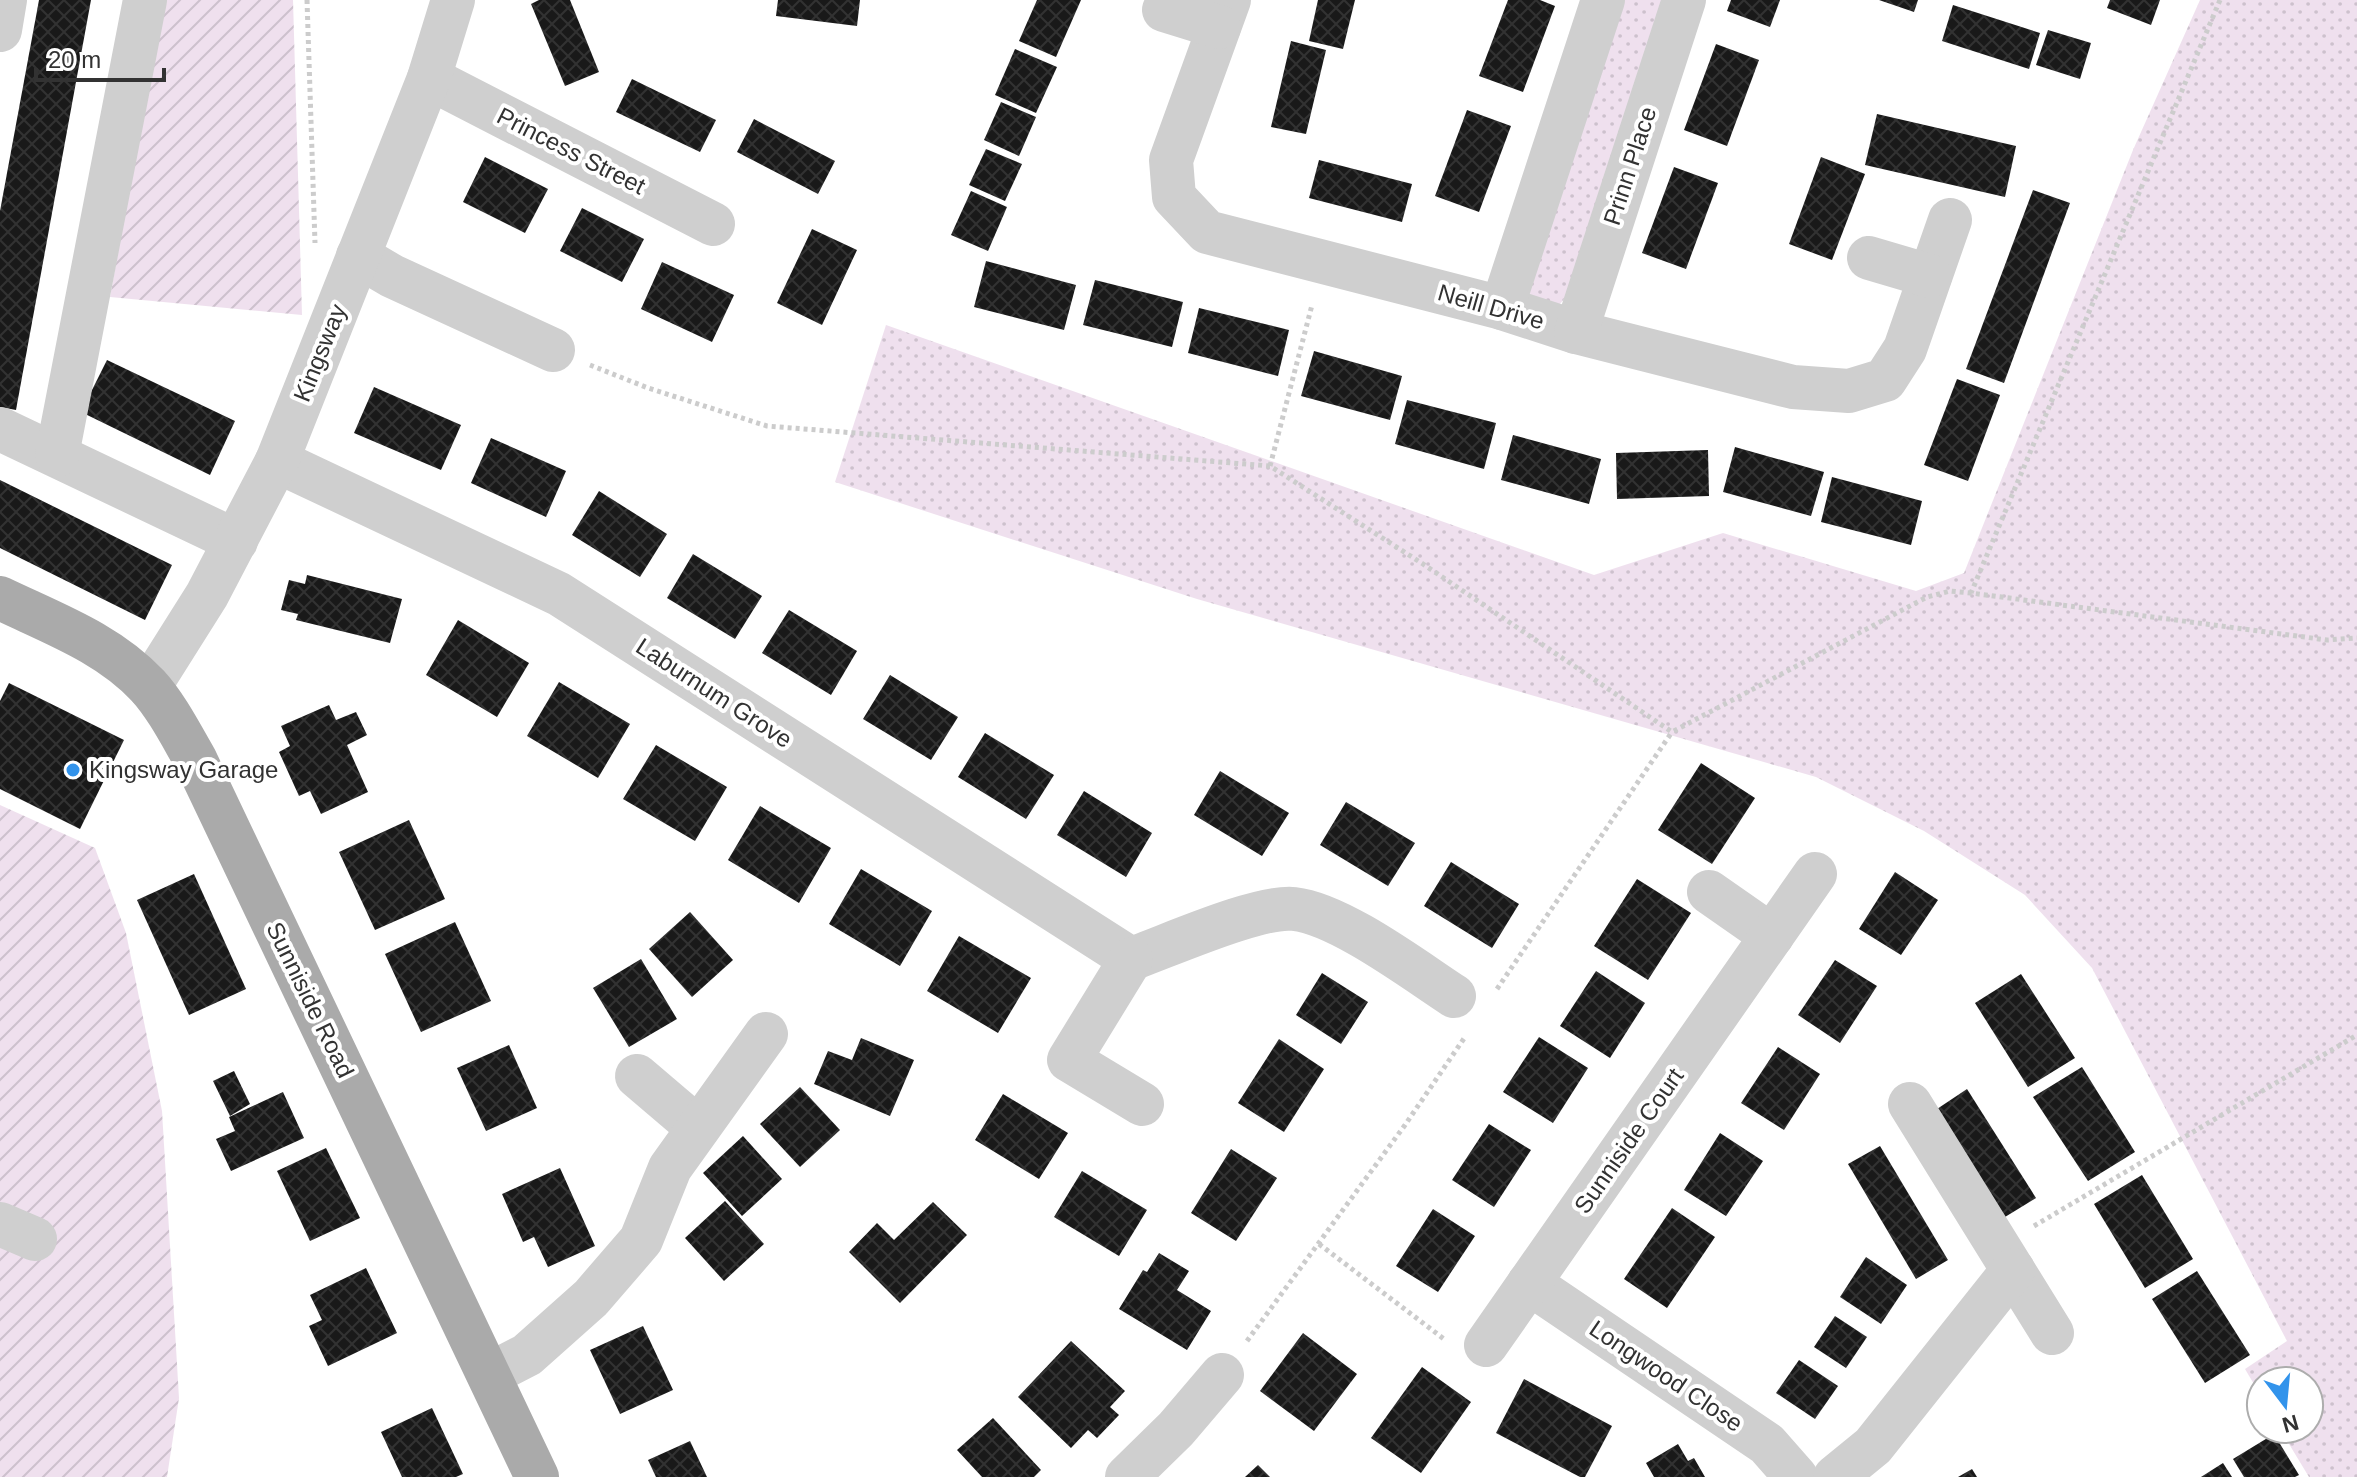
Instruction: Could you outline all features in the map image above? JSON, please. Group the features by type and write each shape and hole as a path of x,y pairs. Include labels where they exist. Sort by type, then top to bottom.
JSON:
{"main road":[{"name":"Sunniside Road","path":"0,598 100,646 149,687 169,714 195,759 537,1477"}],"street":[{"path":"0,30 5,0"},
{"path":"57,455 145,0"},
{"name":"Kingsway","path":"149,687 207,595 277,461 429,78 453,0"},
{"path":"1502,308 1603,0"},
{"name":"Prinn Place","path":"1576,332 1684,0"},
{"name":"Neill Drive","path":"1164,10 1224,14 1171,160 1174,197 1207,232 1502,308 1576,332 1793,387 1849,391 1885,380 1905,349 1950,220"},
{"name":"Princess Street","path":"429,78 713,224"},
{"path":"1869,258 1930,276"},
{"path":"356,262 553,350"},
{"path":"0,429 236,541"},
{"name":"Laburnum Grove","path":"277,461 559,594 1131,959"},
{"name":"Sunniside Court","path":"1486,1345 1815,874"},
{"path":"1709,892 1772,936"},
{"path":"1142,1104 1069,1060 1131,959 1260,913 1294,909 1338,923 1472,1007"},
{"path":"490,1374 527,1355 591,1298 641,1240 670,1168 766,1034"},
{"path":"637,1076 698,1128"},
{"path":"1910,1104 2052,1333"},
{"path":"1835,1477 1873,1446 2006,1258"},
{"name":"Longwood Close","path":"1529,1283 1767,1444 1796,1477"},
{"path":"1127,1477 1176,1429 1222,1375"}],"path":[{"path":"307,0 315,246 356,262"},
{"path":"1971,593 2220,0"},
{"path":"1270,466 1323,261"},
{"path":"553,350 648,388 767,426 1270,466 1423,564 1672,732"},
{"path":"1222,1375 1405,1125 1472,1007 1672,732 1927,597 1950,591 2327,640 2357,638"},
{"path":"2006,1258 2357,1035"},
{"path":"1319,1244 1474,1361 1486,1345"}],"shaded area":[{"path":"163,0 293,0 302,315 110,297"},
{"path":"1622,0 1664,0 1565,298 1559,305 1542,307 1528,292"},
{"path":"2200,0 2357,0 2357,1477 2309,1477 2290,1445 2325,1445 2325,1365 2251,1365 2287,1341 2092,968 2025,895 1924,831 1816,777 1197,599 835,482 886,325 1594,575 1723,533 1916,591 1964,573 2133,150"},
{"path":"0,805 95,848 126,933 162,1111 179,1398 167,1477 0,1477"}],"building":[{"path":"39,0 91,0 16,410 0,407 0,211"},
{"path":"539,0 570,0 599,72 565,86 531,4"},
{"path":"778,0 860,0 857,26 776,16"},
{"path":"1037,0 1081,0 1056,57 1019,41"},
{"path":"1318,0 1355,0 1343,49 1309,41"},
{"path":"1508,0 1540,0 1555,6 1523,92 1479,76"},
{"path":"1731,0 1780,0 1770,27 1727,11"},
{"path":"1879,0 1918,0 1914,12"},
{"path":"2110,0 2160,0 2151,25 2107,8"},
{"path":"1953,5 2040,33 2029,69 1942,41"},
{"path":"2048,30 2091,43 2080,79 2036,65"},
{"path":"1291,41 1326,50 1306,134 1271,127"},
{"path":"1716,44 1759,60 1727,146 1684,130"},
{"path":"1015,49 1057,67 1036,113 995,95"},
{"path":"632,79 716,120 700,152 616,112"},
{"path":"1001,102 1036,117 1019,156 984,140"},
{"path":"1467,110 1511,126 1479,212 1435,196"},
{"path":"1877,114 2016,146 2005,197 1865,165"},
{"path":"754,119 835,161 818,194 737,152"},
{"path":"986,149 1022,164 1005,201 969,185"},
{"path":"485,157 548,189 525,233 463,202"},
{"path":"1821,157 1865,174 1832,260 1789,244"},
{"path":"1319,160 1412,184 1402,222 1309,198"},
{"path":"1674,167 1718,183 1686,269 1642,253"},
{"path":"2033,190 2070,203 2004,383 1966,369"},
{"path":"971,191 1007,207 988,251 951,235"},
{"path":"582,208 644,239 622,282 560,251"},
{"path":"812,229 857,250 822,325 777,303"},
{"path":"986,261 1076,285 1064,330 974,307"},
{"path":"662,262 734,295 712,342 641,309"},
{"path":"1095,280 1183,302 1172,347 1083,325"},
{"path":"1199,308 1289,330 1278,376 1188,353"},
{"path":"1314,351 1402,376 1390,420 1301,396"},
{"path":"107,360 235,421 210,475 81,412"},
{"path":"1957,379 2000,395 1968,481 1924,465"},
{"path":"374,387 461,425 441,470 354,433"},
{"path":"1407,400 1496,423 1484,469 1395,444"},
{"path":"1513,435 1601,459 1589,504 1501,480"},
{"path":"491,438 566,471 546,517 471,483"},
{"path":"1735,447 1824,472 1811,516 1723,492"},
{"path":"1708,450 1709,496 1617,499 1616,453"},
{"path":"1832,477 1922,501 1911,545 1821,522"},
{"path":"0,480 172,565 145,620 0,548"},
{"path":"599,491 667,534 640,577 572,535"},
{"path":"693,554 762,596 735,639 667,598"},
{"path":"307,575 402,599 390,643 296,620 298,614 281,610 289,580 305,584"},
{"path":"789,610 857,651 831,695 762,653"},
{"path":"458,620 529,663 497,717 426,675"},
{"path":"890,675 958,717 931,760 863,719"},
{"path":"559,682 630,724 598,778 527,736"},
{"path":"9,683 124,740 80,829 0,789 0,701"},
{"path":"329,705 336,720 356,712 367,735 347,745 368,792 321,814 310,791 299,796 279,752 290,746 281,726"},
{"path":"985,733 1054,775 1026,819 958,777"},
{"path":"656,745 727,787 695,841 623,799"},
{"path":"1701,763 1755,798 1712,864 1658,830"},
{"path":"1220,771 1289,813 1262,856 1194,815"},
{"path":"1084,791 1152,833 1126,877 1057,835"},
{"path":"1346,802 1415,843 1388,886 1320,845"},
{"path":"760,806 831,848 799,903 728,860"},
{"path":"409,820 445,899 375,930 339,852"},
{"path":"1451,862 1519,904 1492,948 1424,906"},
{"path":"861,869 932,911 900,966 829,924"},
{"path":"1895,872 1938,900 1901,955 1859,929"},
{"path":"194,874 246,989 189,1015 137,900"},
{"path":"1637,879 1691,913 1648,980 1594,946"},
{"path":"690,912 733,960 692,997 649,949"},
{"path":"455,922 491,1001 421,1032 385,954"},
{"path":"959,936 1031,978 998,1033 927,991"},
{"path":"641,959 677,1019 629,1047 593,988"},
{"path":"1835,960 1877,986 1840,1043 1798,1015"},
{"path":"1596,971 1645,1003 1610,1058 1560,1026"},
{"path":"1322,973 1368,1002 1341,1044 1296,1015"},
{"path":"2021,974 2075,1058 2028,1087 1975,1003"},
{"path":"1539,1037 1588,1068 1553,1123 1503,1092"},
{"path":"861,1038 914,1060 890,1116 814,1084 828,1051 852,1060"},
{"path":"1279,1039 1324,1069 1284,1132 1238,1103"},
{"path":"509,1045 537,1108 486,1131 457,1068"},
{"path":"1778,1047 1820,1074 1784,1130 1741,1103"},
{"path":"2082,1067 2135,1152 2088,1181 2033,1097"},
{"path":"234,1071 250,1104 230,1116 213,1081"},
{"path":"800,1087 840,1130 800,1167 760,1124"},
{"path":"1967,1089 2036,1198 2005,1217 1937,1109"},
{"path":"283,1092 304,1138 231,1171 216,1139 235,1131 229,1117"},
{"path":"1003,1094 1068,1133 1039,1179 975,1140"},
{"path":"1489,1124 1531,1150 1494,1207 1452,1180"},
{"path":"1720,1133 1763,1161 1726,1216 1684,1190"},
{"path":"743,1136 782,1179 742,1216 703,1173"},
{"path":"1880,1146 1948,1260 1916,1279 1848,1164"},
{"path":"326,1148 360,1218 310,1241 277,1171"},
{"path":"1231,1149 1277,1178 1236,1241 1191,1213"},
{"path":"560,1168 595,1246 548,1267 534,1237 523,1242 502,1194"},
{"path":"1082,1171 1147,1210 1119,1256 1054,1217"},
{"path":"2142,1175 2193,1259 2145,1288 2094,1204"},
{"path":"725,1201 764,1244 724,1281 685,1238"},
{"path":"933,1202 967,1235 900,1303 849,1252 877,1223 894,1240"},
{"path":"1672,1208 1715,1237 1667,1308 1624,1279"},
{"path":"1433,1209 1475,1236 1438,1292 1396,1266"},
{"path":"1159,1253 1189,1271 1177,1290 1211,1311 1187,1350 1119,1309 1143,1270 1147,1272"},
{"path":"1866,1257 1907,1285 1881,1324 1840,1297"},
{"path":"366,1268 397,1333 328,1366 309,1326 322,1320 310,1295"},
{"path":"2197,1271 2250,1355 2205,1383 2152,1299"},
{"path":"1835,1316 1867,1337 1846,1368 1814,1347"},
{"path":"643,1326 673,1390 620,1414 590,1350"},
{"path":"1303,1333 1357,1374 1314,1431 1260,1391"},
{"path":"1071,1341 1125,1391 1110,1407 1119,1415 1097,1438 1088,1430 1071,1448 1018,1397"},
{"path":"1799,1360 1838,1386 1815,1419 1776,1393"},
{"path":"1422,1367 1471,1402 1421,1473 1371,1438"},
{"path":"1524,1379 1612,1426 1585,1477 1496,1433"},
{"path":"432,1408 463,1474 456,1477 402,1477 381,1432"},
{"path":"993,1418 1041,1470 1034,1477 982,1477 957,1450"},
{"path":"690,1441 707,1477 656,1477 648,1460"},
{"path":"1678,1444 1688,1461 1694,1458 1705,1477 1654,1477 1646,1463"},
{"path":"2256,1445 2281,1445 2299,1475 2244,1477 2233,1459"},
{"path":"2223,1463 2232,1477 2201,1477"},
{"path":"1258,1465 1270,1477 1245,1477"},
{"path":"1972,1469 1977,1477 1958,1477"}],"place":[{"name":"Kingsway Garage","path":"73,770"}]}
